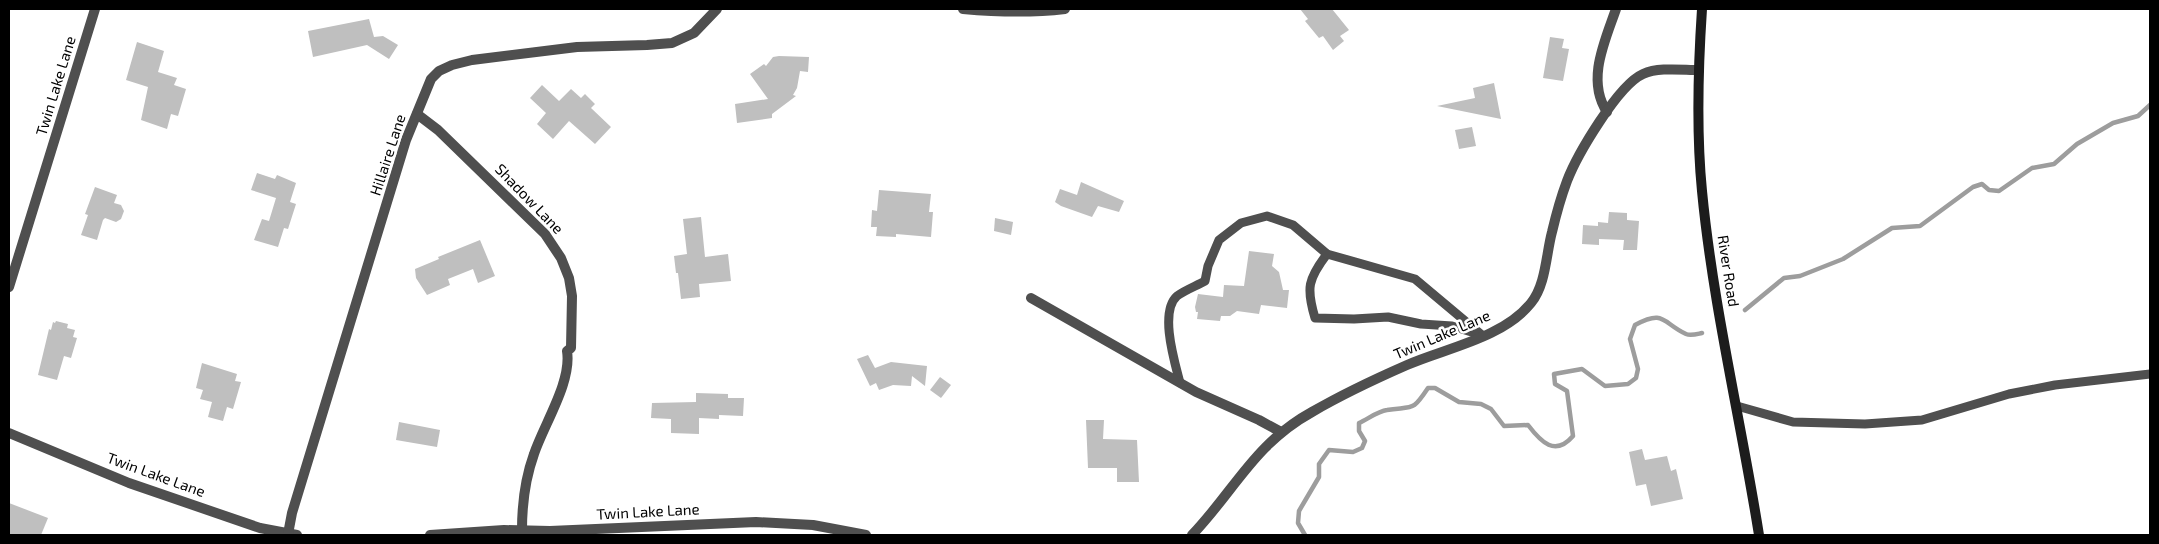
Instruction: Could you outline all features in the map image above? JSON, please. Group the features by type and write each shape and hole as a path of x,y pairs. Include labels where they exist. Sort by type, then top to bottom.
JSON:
{"main road":[{"name":"River Road","path":"1702,9 1699,70 1699,150 1707,237 1759,535"}],"street":[{"name":"Twin Lake Lane","path":"9,287 95,9"},
{"name":"Hillaire Lane","path":"292,534 292,513 406,140 431,79 439,71 452,65 472,60 577,47 647,46 672,43 694,33 717,9"},
{"path":"963,9 998,12 1040,12 1066,9"},
{"path":"1607,112 1598,92 1596,79 1600,59 1616,9"},
{"name":"Twin Lake Lane","path":"1192,535 1244,470 1281,432 1312,412 1409,364 1483,336 1505,324 1530,305 1541,281 1552,231 1567,180 1607,112 1628,85 1642,75 1652,71 1699,70"},
{"name":"Shadow Lane","path":"417,114 438,130 545,234 561,258 569,278 572,296 571,348 567,351 569,360 563,381 527,476 522,503 522,530"},
{"path":"1032,298 1180,383 1281,432"},
{"name":"Twin Lake Lane","path":"9,433 129,483 260,528 292,534"},
{"name":"Twin Lake Lane","path":"430,535 764,522 813,525 866,535"}],"lane":[{"path":"1180,383 1174,360 1168,314 1176,297 1205,281 1208,266 1219,240 1241,223 1267,216 1293,225 1327,254 1415,279 1483,336"},
{"path":"1327,254 1313,273 1310,298 1315,318 1354,319 1388,317 1421,324 1452,326 1483,336"},
{"path":"1737,406 1793,422 1865,424 1922,420 2010,394 2055,385 2150,374"}],"building":[{"path":"1300,9 1332,9 1349,30 1340,36 1344,41 1333,50 1323,36 1319,38 1305,21 1308,19"},
{"path":"369,19 374,37 383,36 398,45 389,59 367,45 313,57 308,31"},
{"path":"1550,37 1564,39 1562,48 1569,49 1563,81 1543,78"},
{"path":"137,42 164,51 158,72 177,78 174,85 186,89 178,116 171,114 167,129 141,120 148,87 126,80"},
{"path":"773,57 809,57 808,72 800,71 797,88 793,95 796,96 772,114 772,118 737,123 735,104 768,99 750,74 764,64 766,66"},
{"path":"1494,83 1501,119 1437,106 1475,98 1473,88"},
{"path":"542,85 559,101 571,89 581,98 585,94 595,104 591,108 611,127 595,144 569,121 553,139 537,124 546,113 530,98"},
{"path":"1472,127 1476,146 1459,149 1455,130"},
{"path":"257,173 275,179 277,175 296,183 290,202 296,204 288,229 284,228 278,247 254,240 262,219 269,221 276,198 251,190"},
{"path":"1081,182 1124,201 1119,212 1098,206 1092,217 1055,202 1060,189 1077,195"},
{"path":"95,187 117,195 114,203 121,205 124,211 121,219 116,222 105,218 103,220 97,240 81,235 88,215 85,214"},
{"path":"879,190 931,194 929,212 933,212 931,237 896,234 896,237 876,236 877,227 871,227 872,210 877,211"},
{"path":"1609,212 1627,213 1627,220 1639,221 1637,250 1623,250 1624,240 1599,239 1599,245 1582,244 1583,225 1598,226 1598,222 1608,223"},
{"path":"701,217 705,257 728,254 731,281 699,284 700,297 681,299 674,256 687,254 683,219"},
{"path":"995,218 1013,222 1011,235 994,231"},
{"path":"480,240 495,276 478,283 473,269 448,279 450,285 427,295 416,278 415,269 439,259 438,257"},
{"path":"1249,251 1274,254 1272,266 1279,272 1283,290 1289,290 1287,308 1261,305 1259,314 1237,311 1230,316 1221,316 1220,321 1197,319 1198,312 1196,312 1195,307 1198,294 1223,297 1224,285 1244,286"},
{"path":"56,321 68,324 67,328 75,330 73,337 77,338 71,358 64,356 57,380 38,375 49,329 51,330 53,322 55,323"},
{"path":"868,355 875,368 891,362 927,366 925,386 912,376 911,386 893,385 879,390 876,383 870,386 857,359"},
{"path":"202,363 237,374 235,381 241,382 233,409 227,407 223,421 208,417 212,402 200,399 203,390 196,388"},
{"path":"940,377 951,385 941,398 930,390"},
{"path":"696,393 728,394 728,398 744,398 743,416 719,415 719,419 699,418 699,434 671,433 671,419 651,418 652,403 696,402"},
{"path":"1086,420 1104,420 1103,439 1137,440 1139,482 1117,482 1117,468 1088,468"},
{"path":"399,422 440,430 437,447 396,440"},
{"path":"1642,449 1645,460 1667,456 1671,471 1676,469 1683,499 1651,506 1646,484 1636,486 1629,452"},
{"path":"9,503 48,518 41,535 9,535"}],"waterway":[{"path":"1745,310 1784,278 1800,276 1843,259 1892,228 1920,226 1973,187 1982,184 1989,190 1999,191 2032,168 2054,164 2077,144 2113,123 2138,116 2150,105"},
{"path":"1305,535 1298,523 1299,511 1319,477 1319,464 1329,450 1353,452 1362,448 1365,441 1359,431 1359,423 1377,413 1412,407 1428,388 1435,388 1459,402 1481,404 1491,409 1504,426 1528,425 1538,437 1549,445 1560,446 1573,436 1567,391 1555,384 1554,374 1582,369 1605,386 1628,384 1636,378 1638,369 1630,339 1635,325 1645,320 1658,318 1663,319 1686,334 1702,333"}]}
